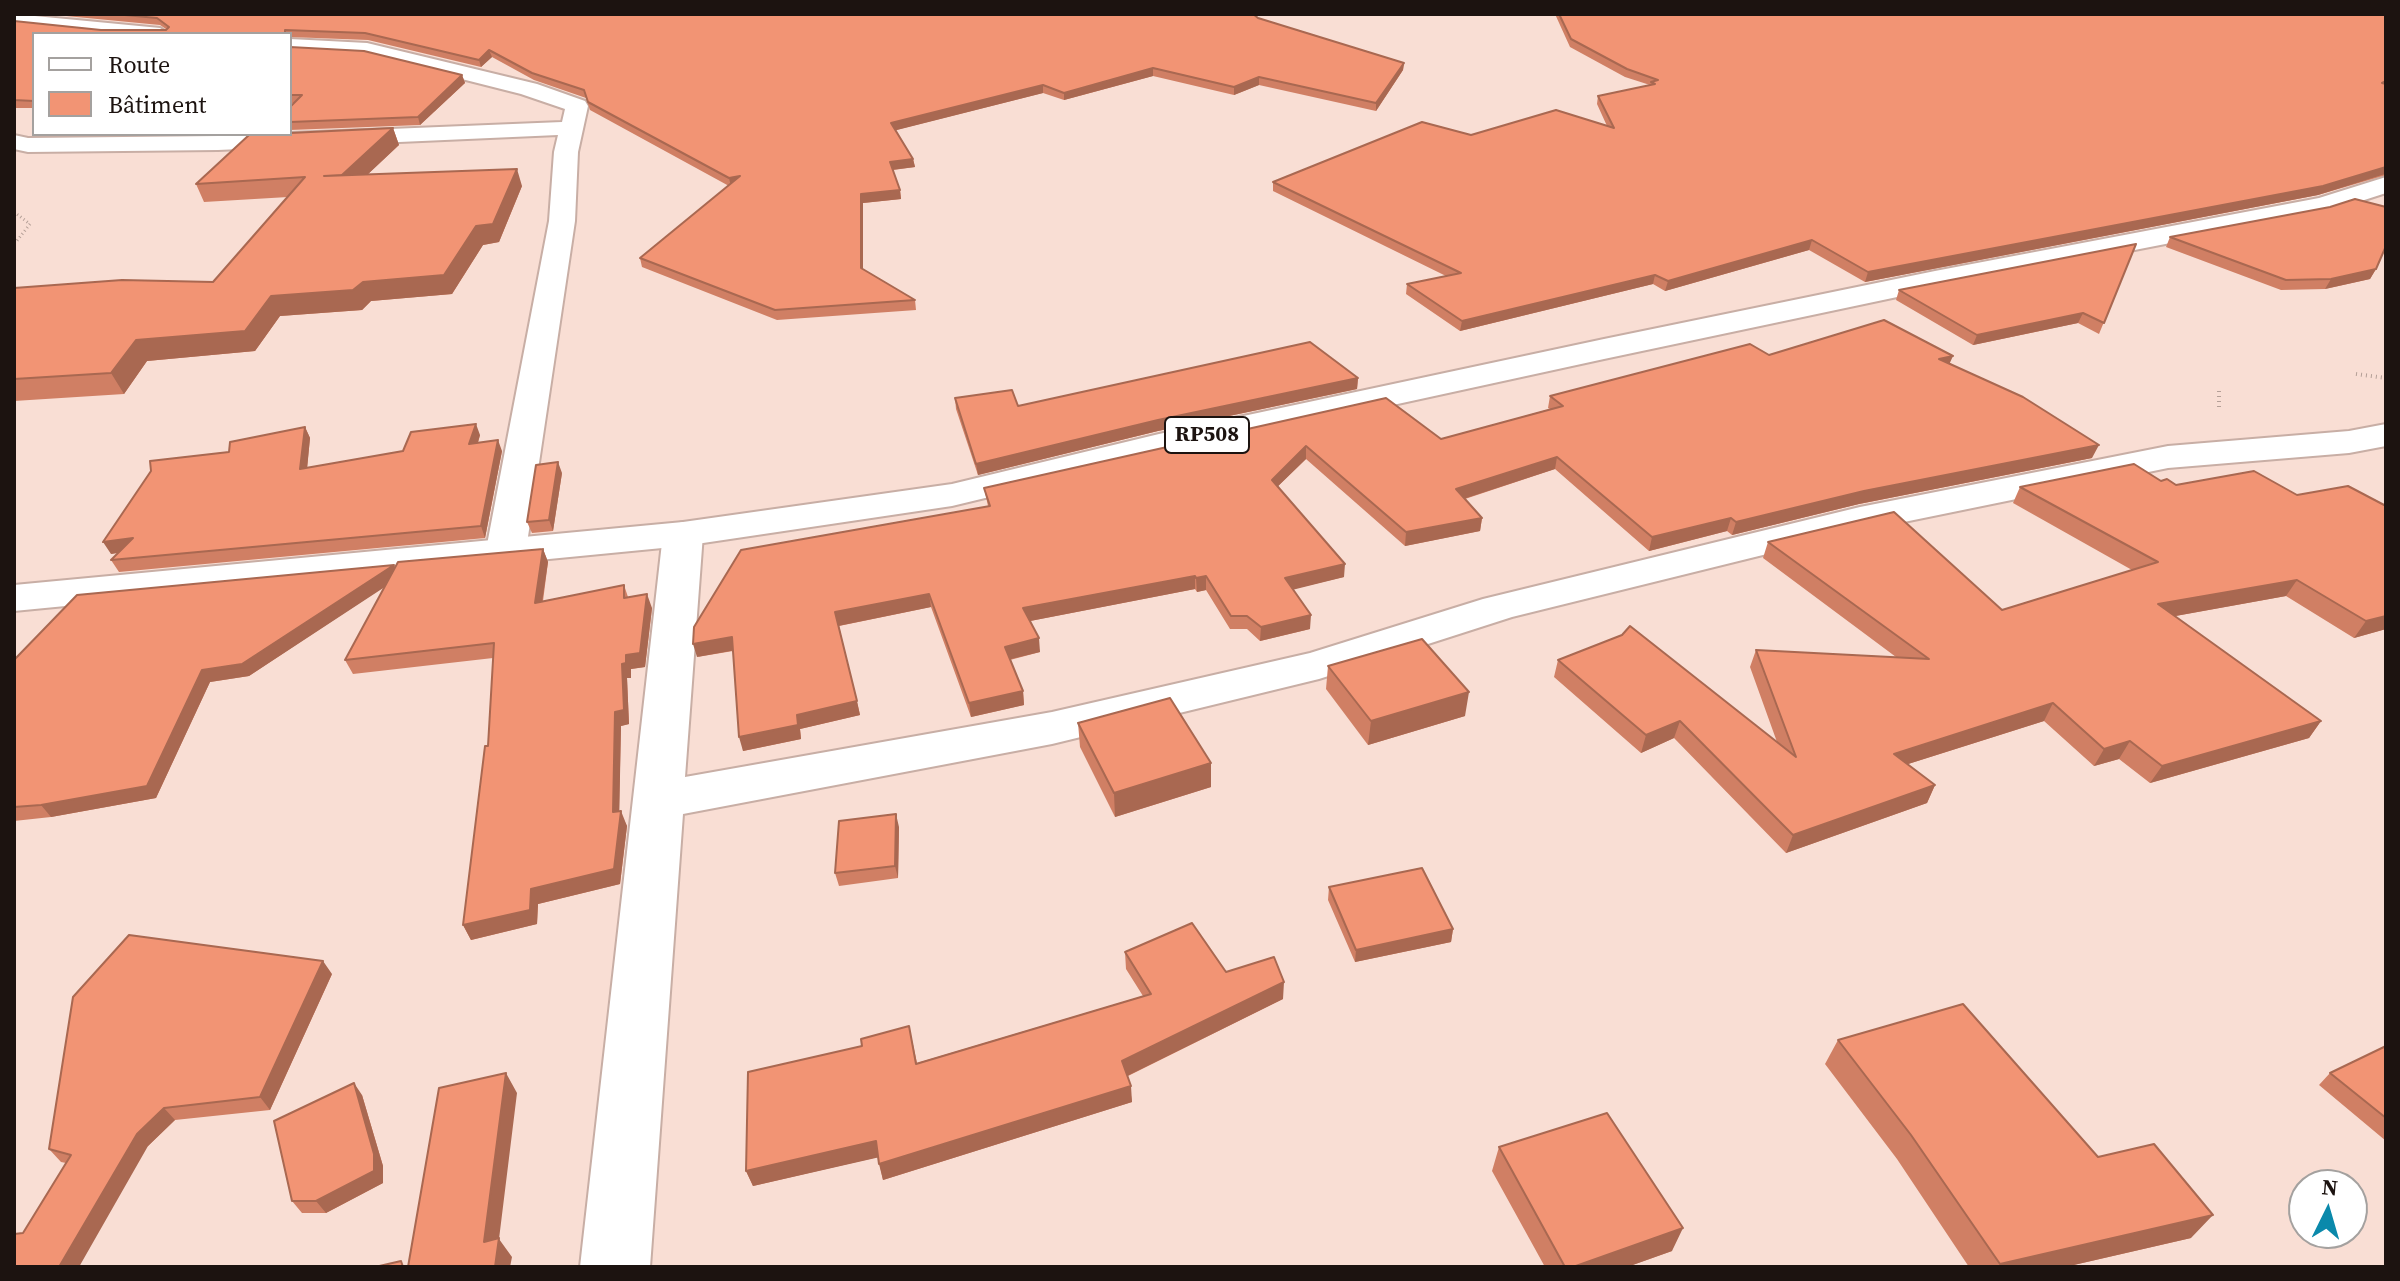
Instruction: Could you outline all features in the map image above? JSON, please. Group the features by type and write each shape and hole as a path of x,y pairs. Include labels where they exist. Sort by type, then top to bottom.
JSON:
{"street":[{"path":"14,19 141,32"},
{"path":"292,45 367,49 529,89 575,105 566,152 562,221 506,550"},
{"path":"16,144 218,143 572,128"},
{"name":"RP508","path":"14,598 683,534 952,495 1159,445 1589,352 1920,283 2324,205 2386,185"},
{"path":"2350,197 2386,208"},
{"path":"658,800 1052,728 1319,665 1498,608 1860,519 2168,457 2349,442 2386,435"},
{"path":"615,1267 683,534"}],"path":[{"path":"14,212 30,224 16,242"},
{"path":"2356,374 2386,378"}],"building":[{"path":"114,14 1253,14 1404,63 1376,103 1259,77 1234,87 1153,68 1064,93 1043,85 891,123 913,159 890,162 900,190 861,194 861,268 915,300 775,310 640,258 740,176 729,178 588,102 584,90 532,73 489,50 479,60 365,33 285,30 32,32 32,101 14,100 14,21 101,30 166,30 169,27 157,18"},
{"path":"1559,14 2386,14 2386,81 2382,83 2386,84 2386,167 2323,186 1868,272 1812,240 1668,281 1655,275 1462,321 1407,284 1461,273 1273,182 1422,122 1471,135 1556,110 1614,128 1598,96 1655,84 1651,82 1658,80 1627,69 1571,39"},
{"path":"292,47 364,51 462,75 418,117 292,122 292,105 302,95 292,95"},
{"path":"393,128 342,175 324,176 517,169 493,224 476,226 444,275 363,282 353,290 271,296 245,331 136,340 111,373 14,379 14,288 122,280 213,282 305,177 196,184 248,136 292,136 292,133"},
{"path":"2355,199 2386,207 2386,246 2376,269 2331,279 2286,280 2170,237 2330,207"},
{"path":"2136,244 2104,323 2083,313 1977,335 1899,290"},
{"path":"1884,320 1953,356 1939,359 2023,397 2099,445 1864,491 1736,522 1731,518 1652,537 1557,457 1456,489 1482,518 1406,532 1306,446 1272,480 1345,564 1285,578 1311,615 1261,627 1247,616 1231,616 1206,576 1023,608 1039,638 1005,647 1023,691 969,703 929,594 835,612 857,701 797,715 798,725 739,737 732,637 693,644 694,627 741,550 990,506 984,488 1386,398 1441,439 1563,406 1550,396 1750,344 1769,355"},
{"path":"1310,342 1358,378 1158,420 976,464 955,398 1012,390 1018,406"},
{"path":"476,424 469,444 498,440 481,526 111,560 133,538 103,542 151,471 150,461 229,452 230,442 305,427 300,469 403,451 411,432"},
{"path":"558,462 549,520 527,522 536,465"},
{"path":"2134,464 2161,481 2167,479 2176,485 2254,471 2297,495 2348,486 2386,506 2386,616 2366,621 2297,580 2158,604 2321,721 2162,766 2130,741 2104,749 2053,703 1894,754 1935,785 1793,835 1680,721 1646,735 1558,660 1622,635 1630,626 1796,757 1756,650 1929,659 1768,542 1894,512 2002,610 2158,562 2020,487"},
{"path":"543,549 535,603 624,585 624,598 647,594 640,653 626,655 626,663 622,664 624,710 615,712 613,812 621,811 614,869 531,889 530,910 463,925 485,746 488,746 494,643 345,660 398,562"},
{"path":"394,565 242,664 202,670 147,786 14,807 14,660 77,595"},
{"path":"1422,639 1469,692 1371,721 1328,666"},
{"path":"1170,698 1211,763 1114,793 1078,723"},
{"path":"896,814 895,866 835,873 839,821"},
{"path":"1422,868 1453,929 1356,950 1329,887"},
{"path":"1192,923 1226,972 1274,957 1284,982 1122,1061 1131,1086 879,1164 876,1141 746,1171 748,1072 862,1046 861,1039 909,1026 916,1064 1151,994 1125,952"},
{"path":"129,935 323,961 260,1097 164,1108 137,1134 59,1267 14,1267 14,1234 23,1233 71,1155 49,1149 73,997"},
{"path":"1963,1004 2098,1157 2154,1144 2213,1215 2000,1264 1911,1135 1838,1040"},
{"path":"2386,1046 2386,1118 2330,1073"},
{"path":"506,1073 484,1242 499,1238 495,1267 408,1267 439,1088"},
{"path":"354,1083 374,1154 374,1171 316,1201 292,1201 274,1121"},
{"path":"1607,1113 1683,1228 1573,1267 1565,1267 1499,1147"},
{"path":"401,1261 403,1267 375,1267"}]}
